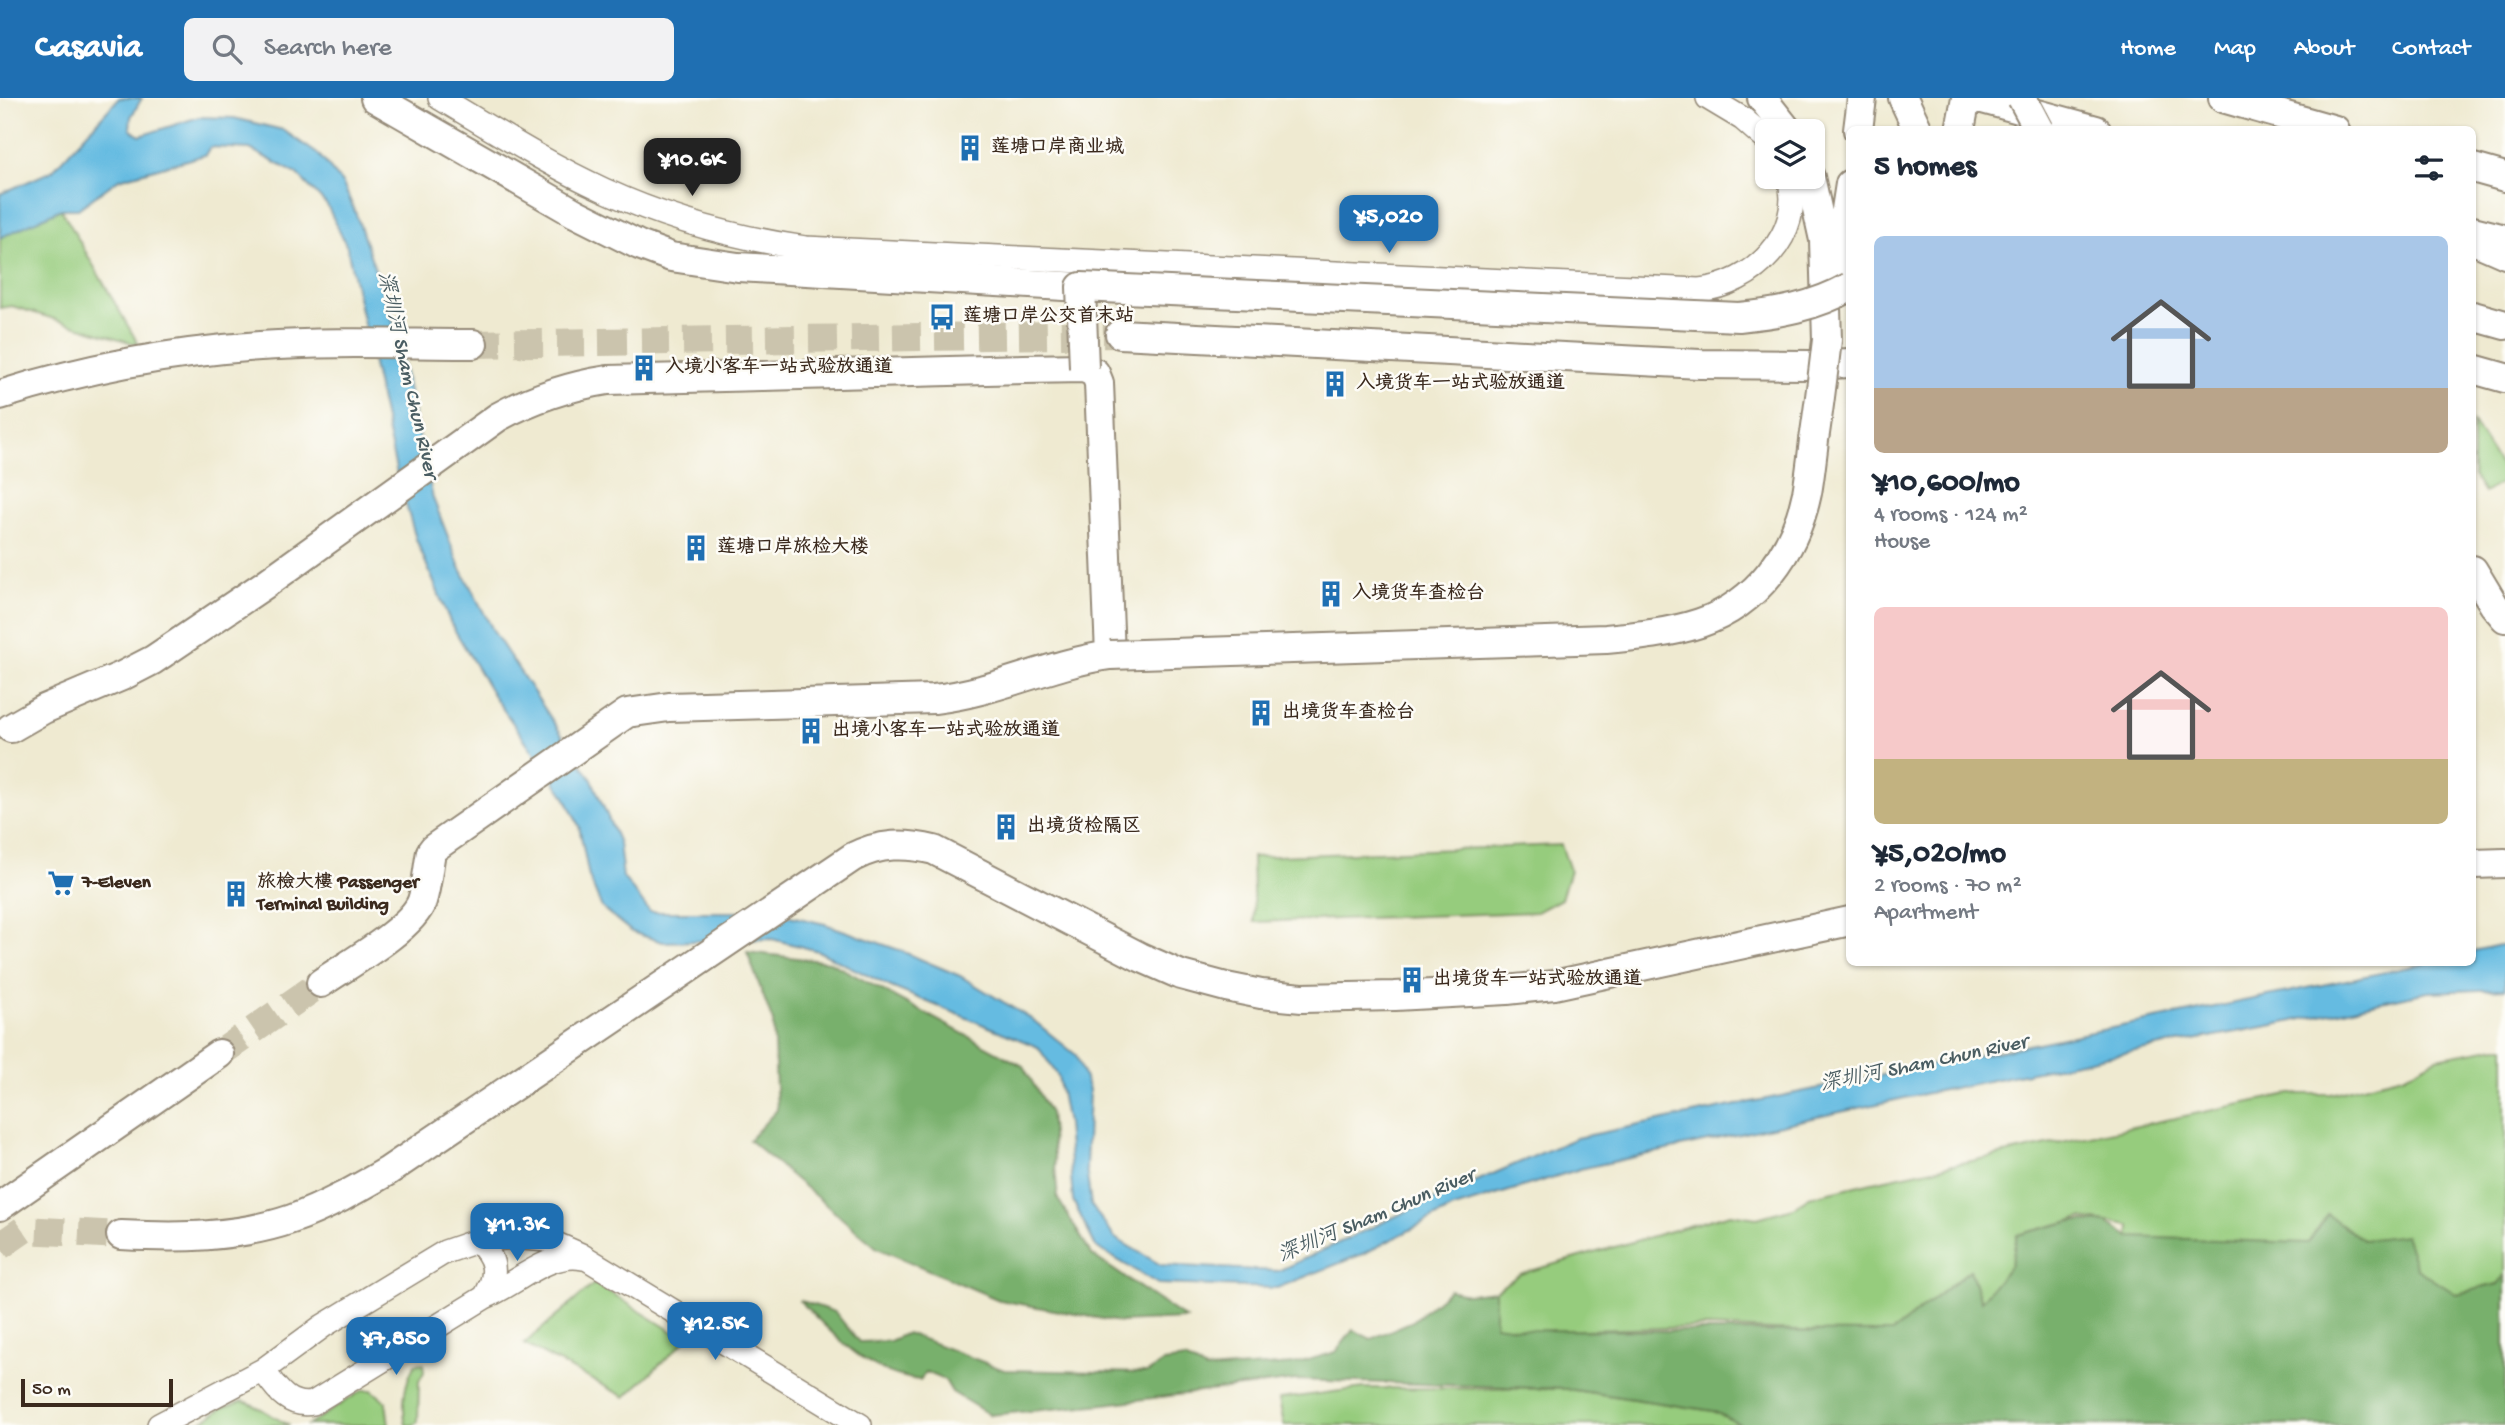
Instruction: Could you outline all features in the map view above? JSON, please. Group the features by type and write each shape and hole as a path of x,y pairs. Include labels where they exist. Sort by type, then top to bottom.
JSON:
{"highway":[{"path":"1762,98 1779,119"},
{"path":"1859,126 1863,98"},
{"path":"1903,98 1916,126"},
{"path":"1961,126 1966,98"},
{"path":"1979,98 2081,126"},
{"path":"2022,98 2037,126"},
{"path":"2223,98 2321,126"},
{"path":"386,105 607,230 671,257 738,267 1082,287 1739,317 1790,311 1816,303 1846,288"},
{"path":"2476,169 2505,177"},
{"path":"1813,189 1824,240 1827,340"},
{"path":"321,983 413,917 422,900 431,852 438,844 626,713 669,707 964,696 1062,664 1110,654 1606,639 1651,635 1701,622 1735,607 1762,585 1781,559 1795,529 1806,495 1846,211"},
{"path":"2476,232 2505,239"},
{"path":"1082,287 1084,368"},
{"path":"2476,317 2505,324"},
{"path":"1120,334 1700,364 1776,366 1846,363"},
{"path":"0,395 52,378 179,354 261,346 473,344"},
{"path":"11,727 44,709 140,668 264,585 498,417 573,385 627,379 1084,368 1095,373 1099,383 1110,654"},
{"path":"2476,370 2505,378"},
{"path":"2476,575 2505,618"},
{"path":"133,1236 215,1234 267,1226 328,1205 388,1171 853,857 884,845 917,846 934,850 1140,957 1181,975 1261,994 1302,998 1408,995 1554,985 1846,922"},
{"path":"2476,864 2505,863"},
{"path":"0,1206 219,1054"}],"main road":[{"path":"2476,243 2505,256"}],"street":[{"path":"440,98 552,164 650,208 747,237 819,249 1699,290 1731,284 1747,275 1769,256 1786,225 1791,189"},
{"path":"1708,98 1755,130"},
{"path":"159,1425 263,1370 323,1326 432,1259 477,1241 499,1237 537,1238 560,1244 860,1425"},
{"path":"477,1241 493,1259 495,1268 494,1280 485,1297"},
{"path":"263,1370 290,1401 297,1404 313,1403 485,1297 559,1257 575,1256 593,1262"}],"green space":[{"path":"61,209 139,345 12,306 0,308 0,236"},
{"path":"2476,428 2505,473 2505,480 2484,493 2476,481"},
{"path":"1561,845 1570,870 1561,899 1537,912 1254,922 1252,857"},
{"path":"747,952 830,962 1023,1066 1050,1113 1058,1199 1092,1255 1186,1319 1119,1322 999,1300 877,1248 749,1140 777,1110 773,1022"},
{"path":"2505,1047 2505,1287 2498,1284 2456,1294 2308,1243 2129,1244 2130,1225 2081,1218 2017,1235 2011,1265 1981,1302 1970,1270 1892,1332 1707,1327 1538,1331 1489,1325 1481,1301 1520,1274 1730,1214 1757,1218 1793,1208 1809,1197 1872,1182 2289,1094 2331,1094 2403,1076 2437,1058"},
{"path":"2327,1214 2363,1240 2405,1235 2417,1269 2456,1294 2498,1284 2505,1275 2505,1425 1742,1425 1713,1411 1567,1389 1296,1380 1105,1404 990,1415 952,1392 945,1380 926,1372 920,1380 901,1377 868,1362 839,1339 799,1300 835,1312 859,1342 890,1341 907,1333 1004,1370 1147,1373 1164,1362 1185,1359 1206,1370 1294,1364 1336,1352 1353,1330 1371,1339 1413,1321 1449,1290 1468,1294 1495,1291 1495,1325 1532,1330 1892,1332 1970,1270 1981,1301 2011,1265 2017,1235 2072,1221 2106,1222 2130,1237 2308,1243"},
{"path":"595,1283 686,1340 625,1397 524,1344"},
{"path":"423,1363 424,1372 419,1381 418,1422 406,1425 406,1386 415,1364"},
{"path":"1364,1388 1567,1389 1713,1411 1742,1425 1284,1425 1279,1399"},
{"path":"363,1390 372,1390 386,1402 389,1425 308,1425"},
{"path":"243,1401 290,1425 196,1425 224,1407"}],"water":[{"path":"119,98 142,98 131,117 130,129 140,136 199,117 234,118 283,130 319,155 343,184 394,325 433,498 459,565 495,634 592,780 619,843 623,877 650,912 773,912 825,924 899,950 960,976 1033,1020 1076,1055 1089,1090 1086,1168 1091,1205 1115,1238 1161,1265 1278,1271 1405,1212 1576,1138 2414,966 2476,966 2476,950 2500,945 2505,945 2505,989 2428,992 1909,1097 1580,1169 1451,1209 1365,1253 1277,1288 1158,1284 1096,1247 1073,1201 1067,1124 1058,1076 1038,1047 891,987 818,951 772,939 662,942 632,932 602,908 589,877 579,826 564,795 495,698 451,624 416,539 397,474 347,247 327,205 297,174 250,149 210,147 205,155 119,179 78,209 61,209 0,238 0,194 52,171"}],"tunnel":[{"path":"473,344 1120,334"},
{"path":"219,1054 321,983"},
{"path":"0,1246 23,1230 121,1235"}],"place":[{"name":"莲塘口岸商业城","path":"970,148"},
{"name":"莲塘口岸公交首末站","path":"942,317"},
{"name":"入境小客车一站式验放通道","path":"644,368"},
{"name":"入境货车一站式验放通道","path":"1335,384"},
{"name":"莲塘口岸旅检大楼","path":"696,548"},
{"name":"入境货车查检台","path":"1331,594"},
{"name":"出境货车查检台","path":"1261,713"},
{"name":"出境小客车一站式验放通道","path":"811,731"},
{"name":"出境货检隔区","path":"1006,827"},
{"name":"7-Eleven","path":"61,883"},
{"name":"旅檢大樓 Passenger Terminal Building","path":"236,894"},
{"name":"出境货车一站式验放通道","path":"1412,980"}],"water label":[{"name":"深圳河 Sham Chun River","path":"406,375"},
{"name":"深圳河 Sham Chun River","path":"1924,1065"},
{"name":"深圳河 Sham Chun River","path":"1377,1217"}]}
